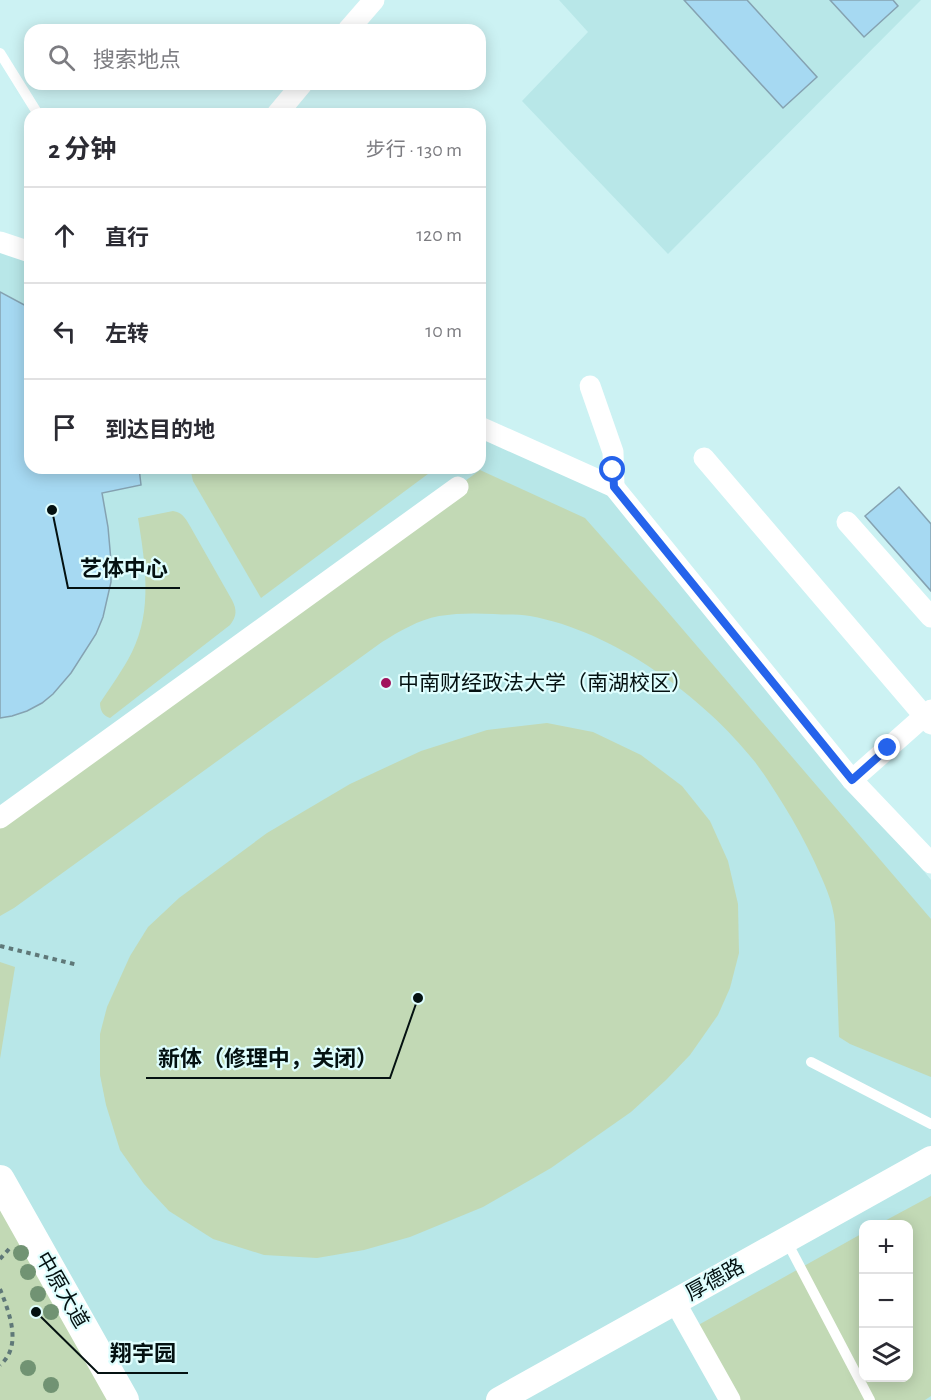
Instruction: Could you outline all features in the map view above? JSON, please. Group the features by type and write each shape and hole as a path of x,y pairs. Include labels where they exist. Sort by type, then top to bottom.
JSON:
{"main road":[{"name":"中原大道","path":"0,1180 124,1400"}],"street":[{"path":"353,24 374,0"},
{"path":"282,108 297,90"},
{"path":"0,242 24,250"},
{"path":"590,386 613,453 614,487"},
{"path":"486,430 614,487 852,780 931,863"},
{"path":"704,458 929,717 852,780"},
{"path":"0,818 458,487"},
{"path":"847,522 931,617"},
{"name":"厚德路","path":"499,1400 931,1159"},
{"path":"675,1302 730,1400"}],"lane":[{"path":"0,52 34,108"},
{"path":"811,1062 931,1124"},
{"path":"786,1240 870,1400"}],"path":[{"path":"0,946 78,965"},
{"path":"0,1289 11,1318 12,1343 5,1361 0,1365"}],"shaded area":[{"path":"559,0 921,0 668,254 522,101 588,32"},
{"name":"中南财经政法大学（南湖校区）","path":"0,248 24,257 24,474 486,474 486,436 614,487 931,880 931,1400 0,1400"}],"green space":[{"path":"486,473 585,518 931,919 931,1077 850,1044 839,1037 835,923 828,892 787,811 759,767 710,713 654,670 624,651 561,624 530,616 480,613 446,615 409,626 382,642 0,916 0,824 475,474"},
{"path":"191,474 428,474 261,598 193,481"},
{"path":"173,511 181,514 188,523 232,600 235,616 230,625 110,718 102,712 100,703 132,652 143,620 146,586 138,518"},
{"path":"547,723 593,732 641,755 682,786 710,821 728,861 738,904 739,953 730,988 718,1015 690,1055 631,1112 551,1168 483,1207 410,1237 364,1250 317,1258 264,1255 213,1239 169,1211 144,1184 120,1150 106,1105 100,1075 100,1034 107,1007 130,956 148,927 179,898 267,833 350,784 421,751 487,730"},
{"path":"0,962 15,967 0,1059"},
{"path":"0,1196 121,1400 0,1400"},
{"path":"931,1196 931,1396 925,1400 738,1400 693,1328 859,1235 859,1382 913,1382 913,1220 886,1220"}],"building":[{"path":"684,0 747,0 817,77 783,108"},
{"path":"830,0 893,0 898,6 864,37"},
{"path":"0,292 24,305 24,474 140,474 141,485 102,493 108,527 111,582 103,617 96,634 71,673 53,694 27,711 0,718"},
{"path":"899,487 931,524 931,591 865,516"}],"place":[{"name":"艺体中心","path":"52,510"},
{"name":"中南财经政法大学（南湖校区）","path":"386,683"},
{"name":"新体（修理中，关闭）","path":"418,998"},
{"name":"翔宇园","path":"36,1312"}],"route":[{"path":"613,470 614,487 852,780 888,748"}]}
